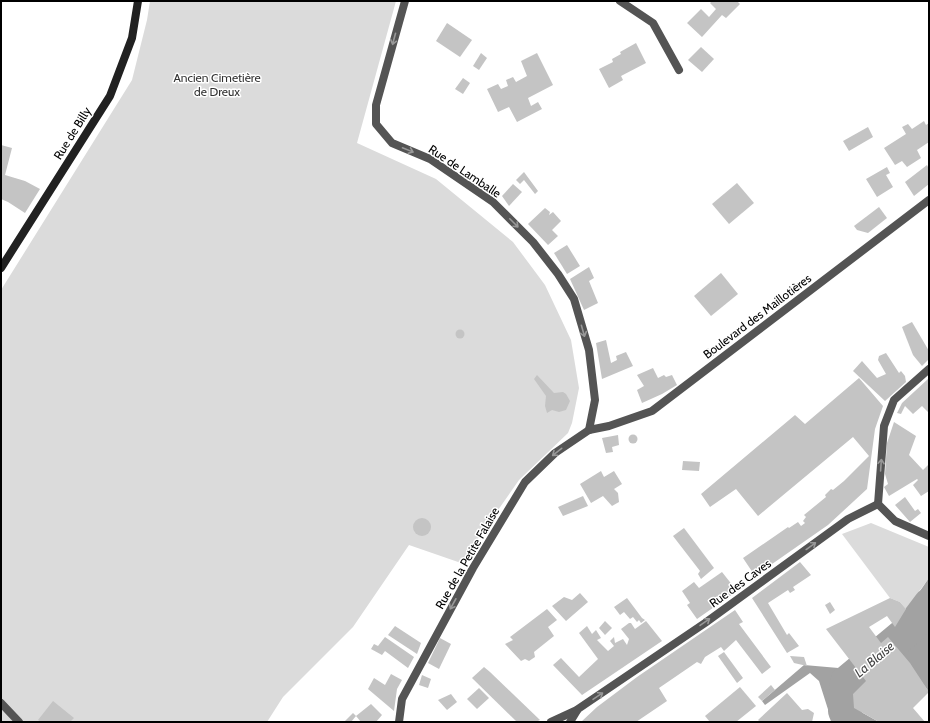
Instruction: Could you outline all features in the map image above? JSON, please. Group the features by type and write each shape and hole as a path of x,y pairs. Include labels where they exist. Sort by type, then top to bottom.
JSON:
{"main road":[{"name":"Rue de Billy","path":"1,268 110,96 132,38 138,1"}],"street":[{"name":"Rue de Lamballe","path":"405,1 376,105 376,124 392,143 430,159 493,202 533,242 558,274 574,299 589,350 595,400 589,430"},
{"path":"620,1 653,23 679,70"},
{"name":"Boulevard des Maillotières","path":"589,430 609,426 652,411 929,200"},
{"path":"929,369 894,400 884,426 878,504 895,521 929,536"},
{"name":"Rue de la Petite Falaise","path":"399,722 402,699 429,646 525,482 555,452 589,430"},
{"name":"Rue des Caves","path":"570,722 578,709 705,623 848,519 878,504"},
{"path":"1,703 19,722"},
{"path":"551,722 578,709"}],"green space":[{"name":"Ancien Cimetière de Dreux","path":"150,1 396,1 357,143 436,179 513,242 545,285 571,340 579,388 572,423 568,433 519,480 461,563 409,545 353,627 283,697 267,722 1,722 1,290 132,80 147,20"},
{"path":"871,523 929,547 929,578 906,609 900,602 890,598 842,534"}],"shaded area":[{"path":"929,578 929,692 902,655 906,650 904,649 895,627"},
{"path":"804,665 850,669 854,666 866,681 853,694 854,708 879,722 832,722 819,681 810,673 765,705 762,701"}],"building":[{"path":"712,1 737,1 740,4 726,18 722,15 702,37 687,23 701,9 709,17 716,9 710,3"},
{"path":"447,23 472,40 460,57 436,41"},
{"path":"636,43 646,63 621,76 623,80 609,88 599,69 613,62 612,59 621,54 620,52"},
{"path":"701,47 714,59 702,72 688,60"},
{"path":"481,53 487,58 479,70 473,66"},
{"path":"537,53 553,85 528,98 531,106 538,102 542,109 517,122 509,107 498,112 487,89 498,84 501,89 508,86 506,80 513,77 516,82 527,76 521,61"},
{"path":"463,78 470,83 463,94 455,89"},
{"path":"924,121 926,125 929,123 929,142 917,150 921,158 907,167 902,161 895,165 884,148 906,134 902,127 908,124 912,129"},
{"path":"868,127 873,137 849,151 843,141"},
{"path":"1,145 12,148 5,175 25,181 40,189 25,213 1,199"},
{"path":"927,165 929,169 929,184 914,196 905,182"},
{"path":"887,167 890,173 886,175 893,187 877,197 866,179"},
{"path":"524,172 538,191 535,194 524,180 520,184 516,180"},
{"path":"737,183 754,203 729,224 712,204"},
{"path":"513,184 522,192 509,206 502,196"},
{"path":"879,207 887,218 868,233 857,230 854,226"},
{"path":"545,208 550,212 549,215 553,212 561,221 552,230 558,236 548,245 528,224"},
{"path":"567,245 580,266 567,274 554,253"},
{"path":"589,267 594,278 589,281 598,303 584,310 570,279"},
{"path":"721,273 738,294 711,316 694,296"},
{"path":"912,322 929,351 929,359 922,366 913,355 902,327"},
{"path":"460,329 465,334 460,339 455,334"},
{"path":"606,340 611,363 617,360 616,356 626,352 633,366 602,379 596,343"},
{"path":"708,348 714,355 709,360 703,352"},
{"path":"886,353 899,373 901,371 905,376 906,382 885,401 853,371 862,361 877,378 886,374 878,360 879,356"},
{"path":"653,368 658,378 664,375 666,377 672,375 677,385 642,403 637,390 644,386 637,375"},
{"path":"537,375 554,393 563,392 566,394 570,401 566,410 559,412 552,410 547,413 545,406 546,396 534,379"},
{"path":"859,378 883,406 875,429 867,489 828,525 755,576 743,558 788,527 789,528 798,522 801,526 805,523 803,521 806,517 804,515 826,497 825,495 831,489 833,490 844,481 869,456 853,437 758,516 736,489 710,507 701,494 795,415 805,424"},
{"path":"928,379 929,413 922,406 913,414 905,406 901,414 897,413 902,403"},
{"path":"894,422 916,436 909,455 923,470 929,464 929,491 921,496 913,485 918,480 917,479 889,496 884,487 888,484 885,474 887,443"},
{"path":"618,435 619,445 612,447 613,452 606,453 602,438"},
{"path":"631,435 635,435 637,439 635,443 631,443 629,441 629,437"},
{"path":"683,461 700,462 699,471 682,470"},
{"path":"601,471 604,477 614,471 622,484 614,489 618,493 619,502 612,506 603,496 591,503 580,484"},
{"path":"583,496 588,506 563,516 558,507"},
{"path":"905,497 915,511 918,509 921,513 910,522 895,505"},
{"path":"418,518 426,518 431,523 429,534 426,536 418,536 413,531 413,523"},
{"path":"684,528 714,568 701,579 698,574 700,571 673,536"},
{"path":"800,562 811,575 793,587 795,590 790,593 788,590 768,603 787,635 789,633 799,646 787,653 752,598"},
{"path":"722,572 737,591 697,619 687,605 690,603 682,591 694,582 699,588"},
{"path":"580,593 588,602 566,621 552,606 564,597 572,600"},
{"path":"627,598 645,620 641,623 639,620 637,622 633,617 630,619 624,612 620,615 614,607"},
{"path":"890,598 900,602 906,609 895,627 887,616 869,627 881,643 888,637 910,663 929,692 913,708 925,722 879,722 854,708 853,694 866,681 826,629"},
{"path":"830,602 835,610 830,614 825,605"},
{"path":"547,609 557,620 548,627 554,636 534,652 535,657 529,661 525,659 521,661 505,644 513,640 510,637"},
{"path":"735,610 743,622 739,624 771,667 762,674 736,640 724,651 721,647 705,657 701,664 697,662 659,688 667,701 636,722 581,722 597,707 637,677"},
{"path":"605,621 612,628 605,635 599,628"},
{"path":"646,621 662,641 582,695 553,665 561,658 579,677 598,659 579,633 587,626 592,634 596,630 601,638 597,640 608,651 614,646 610,641 614,637 615,643 623,639 627,645 629,639 621,629 631,623 635,629"},
{"path":"395,626 421,643 417,654 388,635"},
{"path":"385,637 414,657 408,668 385,651 382,655 371,649 374,644 378,646"},
{"path":"440,638 451,644 439,669 428,663"},
{"path":"724,652 743,678 737,683 718,656"},
{"path":"790,656 804,657 807,666 794,663"},
{"path":"484,667 540,720 536,722 517,722 472,678"},
{"path":"391,674 402,680 397,689 394,711 368,689 374,678 385,685"},
{"path":"422,675 431,679 428,688 419,685"},
{"path":"771,685 775,690 762,701 758,697"},
{"path":"740,687 756,706 736,722 710,722 705,716"},
{"path":"479,688 489,698 477,709 467,699"},
{"path":"787,693 802,710 808,709 814,713 812,722 760,722 758,720"},
{"path":"451,694 457,702 447,710 438,700"},
{"path":"53,701 74,718 70,722 41,722 38,720"},
{"path":"371,704 382,715 376,722 361,722 356,716"},
{"path":"353,713 356,716 351,722 344,722"}],"waterway":[{"name":"La Blaise","path":"849,722 844,711 846,682 911,628 929,604"}]}
